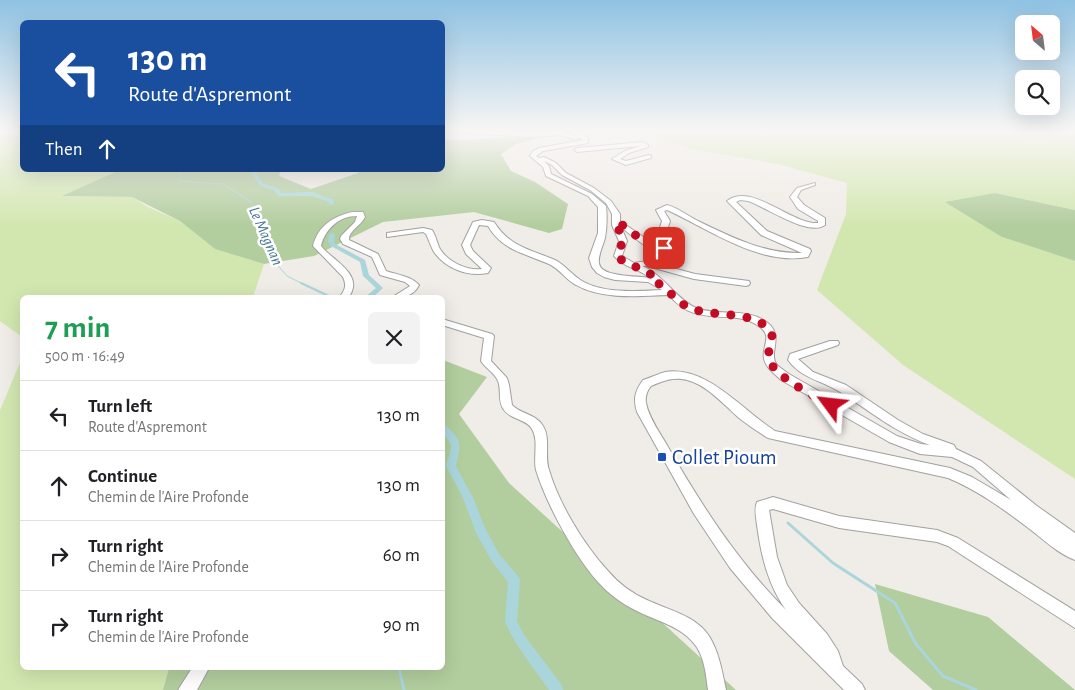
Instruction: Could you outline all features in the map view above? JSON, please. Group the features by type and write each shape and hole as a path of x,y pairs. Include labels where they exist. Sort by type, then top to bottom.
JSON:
{"street":[{"path":"541,162 546,166 548,175 590,195 602,206 601,235 593,257 597,268 608,275 656,282 687,307 695,310 747,318 763,324 772,336 769,355 773,367 780,374 815,396 902,444 920,449 954,453"},
{"path":"550,162 564,174 592,189 609,202 616,214 616,222 623,241 618,256 631,266 654,276 658,279 656,282"},
{"path":"622,162 629,165 636,162"},
{"path":"616,222 628,227 649,246 662,249 664,248 660,240 666,224 660,210 667,206 694,222 757,248 786,255 805,255 807,252 803,249 764,233 731,201 740,198 756,200 798,224 817,226 821,225 822,220 801,207 793,197 799,190 813,184"},
{"path":"346,295 350,286 348,275 316,246 327,226 336,219 355,213 360,214 362,217 360,222 346,233 344,239 346,242 377,258 383,273 408,280 415,285 413,289 401,295"},
{"path":"390,235 423,230 430,232 436,249 442,255 464,270 477,273 485,271 487,268 469,252 466,244 476,224 485,222 491,224 497,236 506,244 556,264 583,286 626,292 669,292"},
{"path":"631,266 639,262 647,263 694,276 746,283"},
{"path":"445,323 489,336 486,361 504,382 504,399 507,406 537,427 540,433 542,471 573,532 599,572 614,587 640,606 685,623 698,634 711,658 717,690"},
{"path":"834,343 794,356 793,360 808,374 834,384 894,423 919,437 947,446 954,453 984,469 1032,510 1075,541"},
{"path":"856,690 750,582 702,516 640,405 640,392 647,383 664,376 690,375 706,384 759,428 772,434 950,473 966,479 993,494 1075,554"},
{"path":"835,669 826,647 786,597 772,567 762,506 773,503 838,522 937,536 953,542 1075,620"},
{"path":"187,690 200,670"}],"green space":[{"path":"0,162 20,162 20,172 115,172 63,196 132,197 148,207 180,221 215,249 264,264 254,295 20,295 20,336 0,321"},
{"path":"445,162 506,162 511,171 535,182 568,204 562,229 549,233 474,212 383,222 314,256 264,264 215,249 180,221 132,197 62,196 115,172 280,172 279,176 311,189 358,173 445,172"},
{"path":"767,162 1075,162 1075,210 995,193 1002,237 1075,261 1075,479 903,365 817,290 846,214 847,183"},
{"path":"995,193 1075,210 1075,261 1002,237 945,202"},
{"path":"445,361 487,377 459,414 509,483 736,690 163,690 168,670 445,670"},
{"path":"20,363 20,670 168,670 163,690 0,690 0,410"},
{"path":"875,584 988,617 1075,690 933,690 889,651"}],"waterway":[{"name":"Le Magnan","path":"181,172 179,181 223,184 251,202 267,243 278,258 274,261 287,276 301,283"},
{"path":"253,172 261,184 277,190 280,195 312,194 332,201 331,204"},
{"path":"332,235 331,242 333,245 363,261 366,276 380,288 371,295"},
{"name":"Le Magnan","path":"301,283 327,295"},
{"path":"445,430 453,437 456,447 451,466 468,498 480,530 495,557 514,580 511,622 520,639 557,690"},
{"path":"788,523 833,563 895,603 916,644 943,676 976,690"},
{"name":"Le Magnan","path":"399,670 404,690"}],"place":[{"name":"Collet Pioum","path":"662,457"}],"route":[{"path":"664,248 659,249 649,246 628,227 616,222 623,241 618,253 620,259 654,276 658,279 656,282 687,307 703,312 747,318 763,324 772,336 769,359 777,372 831,405"}]}
